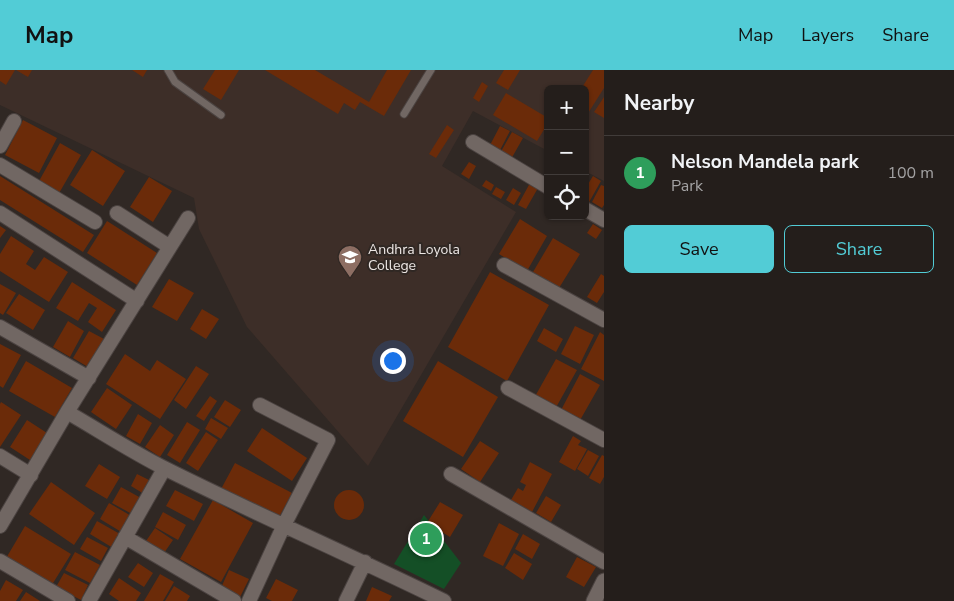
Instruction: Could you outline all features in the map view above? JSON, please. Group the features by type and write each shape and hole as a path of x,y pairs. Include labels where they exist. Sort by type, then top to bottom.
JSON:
{"street":[{"path":"0,146 14,121"},
{"path":"473,142 544,185"},
{"path":"0,164 95,222"},
{"path":"589,211 604,220"},
{"path":"0,212 137,301"},
{"path":"117,213 170,247"},
{"path":"0,526 67,412 188,218"},
{"path":"504,265 604,320"},
{"path":"0,327 89,378"},
{"path":"508,388 604,440"},
{"path":"249,601 284,525 328,440 260,405"},
{"path":"67,412 164,468 366,562 444,601"},
{"path":"0,456 31,475"},
{"path":"89,601 164,468"},
{"path":"451,474 604,562"},
{"path":"126,537 234,601"},
{"path":"0,560 68,601"},
{"path":"346,601 366,562"},
{"path":"594,601 604,582"}],"lane":[{"path":"168,70 175,82 221,115"},
{"path":"404,114 431,70"}],"shaded area":[{"name":"Andhra Loyola College","path":"0,70 604,70 604,181 589,173 589,85 544,85 544,149 473,111 442,166 516,212 368,466 247,327 199,229 194,198 0,105"}],"green space":[{"path":"424,515 461,563 444,589 394,564"}],"building":[{"path":"0,70 15,70 6,85 0,81"},
{"path":"16,70 32,70 28,77"},
{"path":"132,70 147,70 143,77"},
{"path":"215,70 239,70 221,100 203,89"},
{"path":"265,70 315,70 369,102 387,70 411,70 384,116 360,102 355,110 344,103 338,114"},
{"path":"504,70 520,70 508,90 496,83"},
{"path":"593,70 604,70 604,88 589,112 589,85 584,85"},
{"path":"482,82 488,86 479,102 473,98"},
{"path":"506,93 544,116 544,130 537,141 493,115"},
{"path":"604,97 604,118 594,112"},
{"path":"23,120 57,138 39,173 5,155"},
{"path":"447,125 454,130 436,158 429,154"},
{"path":"500,126 510,131 499,152 489,147"},
{"path":"512,132 523,138 510,161 499,155"},
{"path":"60,143 81,155 58,195 38,183"},
{"path":"92,150 125,171 103,206 70,185"},
{"path":"469,162 476,166 469,179 461,174"},
{"path":"0,176 94,235 83,252 0,200"},
{"path":"593,176 601,181 589,202 589,182"},
{"path":"149,177 172,191 153,222 130,207"},
{"path":"486,180 494,185 491,191 482,186"},
{"path":"530,183 538,188 526,209 518,205"},
{"path":"601,185 604,186 604,205 602,208 592,202"},
{"path":"496,187 505,192 501,199 492,194"},
{"path":"513,188 521,193 514,205 506,200"},
{"path":"520,219 547,236 527,271 499,254"},
{"path":"107,221 157,253 137,285 87,253"},
{"path":"593,224 602,230 596,239 587,233"},
{"path":"0,226 6,230 0,238"},
{"path":"11,236 34,251 26,264 35,270 44,257 68,272 49,302 0,271 0,254"},
{"path":"553,238 580,254 559,288 533,272"},
{"path":"490,272 549,305 507,381 448,347"},
{"path":"601,274 604,276 604,292 597,303 587,297"},
{"path":"169,279 194,293 177,321 152,307"},
{"path":"72,282 116,310 102,332 88,322 97,308 89,303 78,321 56,308"},
{"path":"0,284 16,293 3,315 0,313"},
{"path":"19,294 45,310 33,330 6,313"},
{"path":"202,309 219,319 206,339 190,329"},
{"path":"68,321 84,331 70,357 53,347"},
{"path":"575,326 594,335 580,364 561,354"},
{"path":"544,328 563,339 556,352 537,341"},
{"path":"89,331 104,339 88,367 73,358"},
{"path":"600,332 604,335 604,381 581,369"},
{"path":"0,344 21,355 3,388 0,386"},
{"path":"125,354 150,371 157,360 186,379 160,419 106,384"},
{"path":"556,359 577,370 554,411 533,400"},
{"path":"26,361 72,388 55,417 9,391"},
{"path":"438,361 498,397 463,457 403,421"},
{"path":"196,366 209,374 186,409 174,400"},
{"path":"580,374 600,385 579,422 560,412"},
{"path":"107,388 132,405 116,429 91,412"},
{"path":"210,396 217,401 204,421 196,416"},
{"path":"225,400 241,410 230,427 214,417"},
{"path":"1,402 21,415 0,447 0,404"},
{"path":"138,414 152,423 140,444 126,436"},
{"path":"211,418 228,428 221,439 205,429"},
{"path":"27,420 47,433 30,460 10,447"},
{"path":"187,422 200,430 180,463 167,455"},
{"path":"160,425 174,435 160,457 145,447"},
{"path":"262,428 307,458 292,481 247,451"},
{"path":"206,432 218,440 198,471 186,463"},
{"path":"573,436 581,441 578,445 587,449 575,471 559,462"},
{"path":"480,441 499,453 480,482 461,469"},
{"path":"588,450 599,456 588,476 577,469"},
{"path":"602,455 604,456 604,477 600,484 589,478"},
{"path":"530,462 552,474 532,512 511,500 518,488 523,491 526,485 520,482"},
{"path":"235,463 292,493 277,521 220,491"},
{"path":"99,464 120,477 107,499 85,486"},
{"path":"137,474 151,481 144,494 131,486"},
{"path":"51,482 95,513 74,545 29,514"},
{"path":"121,487 141,498 132,514 112,503"},
{"path":"175,490 203,504 194,521 166,506"},
{"path":"349,490 355,491 363,499 363,511 355,519 349,520 343,519 335,511 334,505 335,499 343,491"},
{"path":"546,496 561,505 551,522 536,513"},
{"path":"213,500 253,523 221,582 180,559"},
{"path":"440,502 463,515 450,537 427,523"},
{"path":"109,503 133,517 123,533 100,519"},
{"path":"163,512 186,525 178,540 155,527"},
{"path":"97,521 120,534 113,548 90,534"},
{"path":"499,523 519,534 503,566 483,556"},
{"path":"25,526 71,554 50,588 5,560"},
{"path":"155,528 173,540 164,553 146,541"},
{"path":"523,534 540,544 532,559 515,549"},
{"path":"87,537 108,548 101,561 80,549"},
{"path":"75,552 100,565 90,583 65,570"},
{"path":"514,553 532,564 523,580 505,568"},
{"path":"577,557 596,567 584,587 566,577"},
{"path":"138,563 153,573 144,587 128,577"},
{"path":"229,570 249,579 239,599 220,590"},
{"path":"64,573 88,585 81,600 56,587"},
{"path":"160,574 174,582 163,601 144,601"},
{"path":"119,578 141,593 136,601 119,601 109,594"},
{"path":"276,579 298,590 292,601 272,601 266,598"},
{"path":"6,580 23,590 16,601 0,601 0,591"},
{"path":"174,586 190,596 187,601 165,601"},
{"path":"372,587 392,596 389,601 366,601"},
{"path":"26,592 40,601 20,601"}],"place":[{"name":"Andhra Loyola College","path":"350,278"},
{"name":"Nelson Mandela park","path":"426,539"}]}
